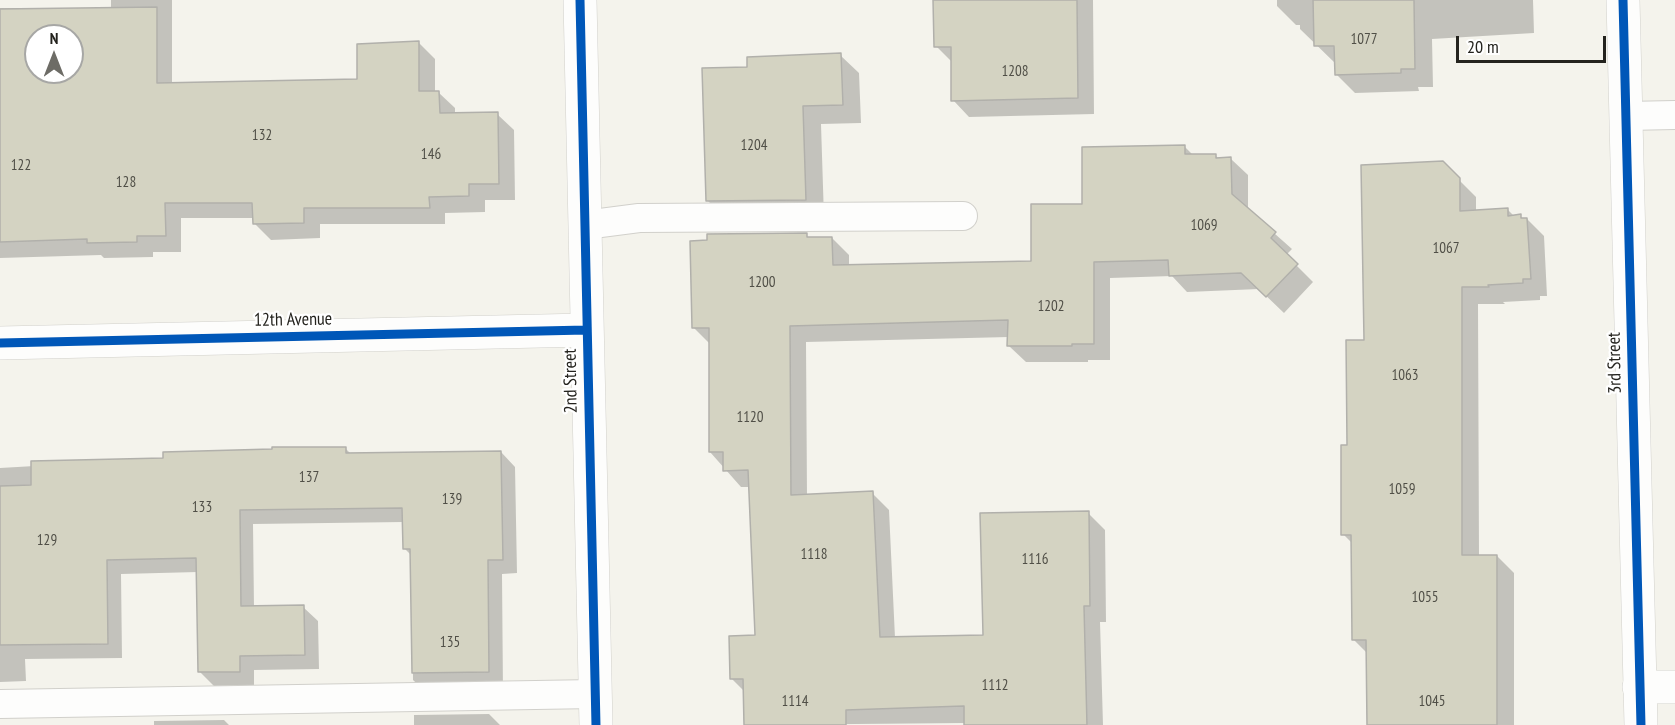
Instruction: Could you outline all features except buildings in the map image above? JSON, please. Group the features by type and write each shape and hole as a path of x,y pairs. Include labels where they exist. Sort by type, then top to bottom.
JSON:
{"street":[{"name":"2nd Street","path":"580,0 595,709"},
{"name":"3rd Street","path":"1623,0 1641,725"},
{"name":"12th Avenue","path":"0,343 586,330"},
{"path":"1640,687 1675,687"}],"lane":[{"path":"1626,116 1675,115"},
{"path":"585,225 639,218 963,216"},
{"path":"0,704 595,709"}],"cycle path":[{"path":"580,0 596,725"},
{"path":"1623,0 1641,725"},
{"path":"0,343 586,330"}]}
